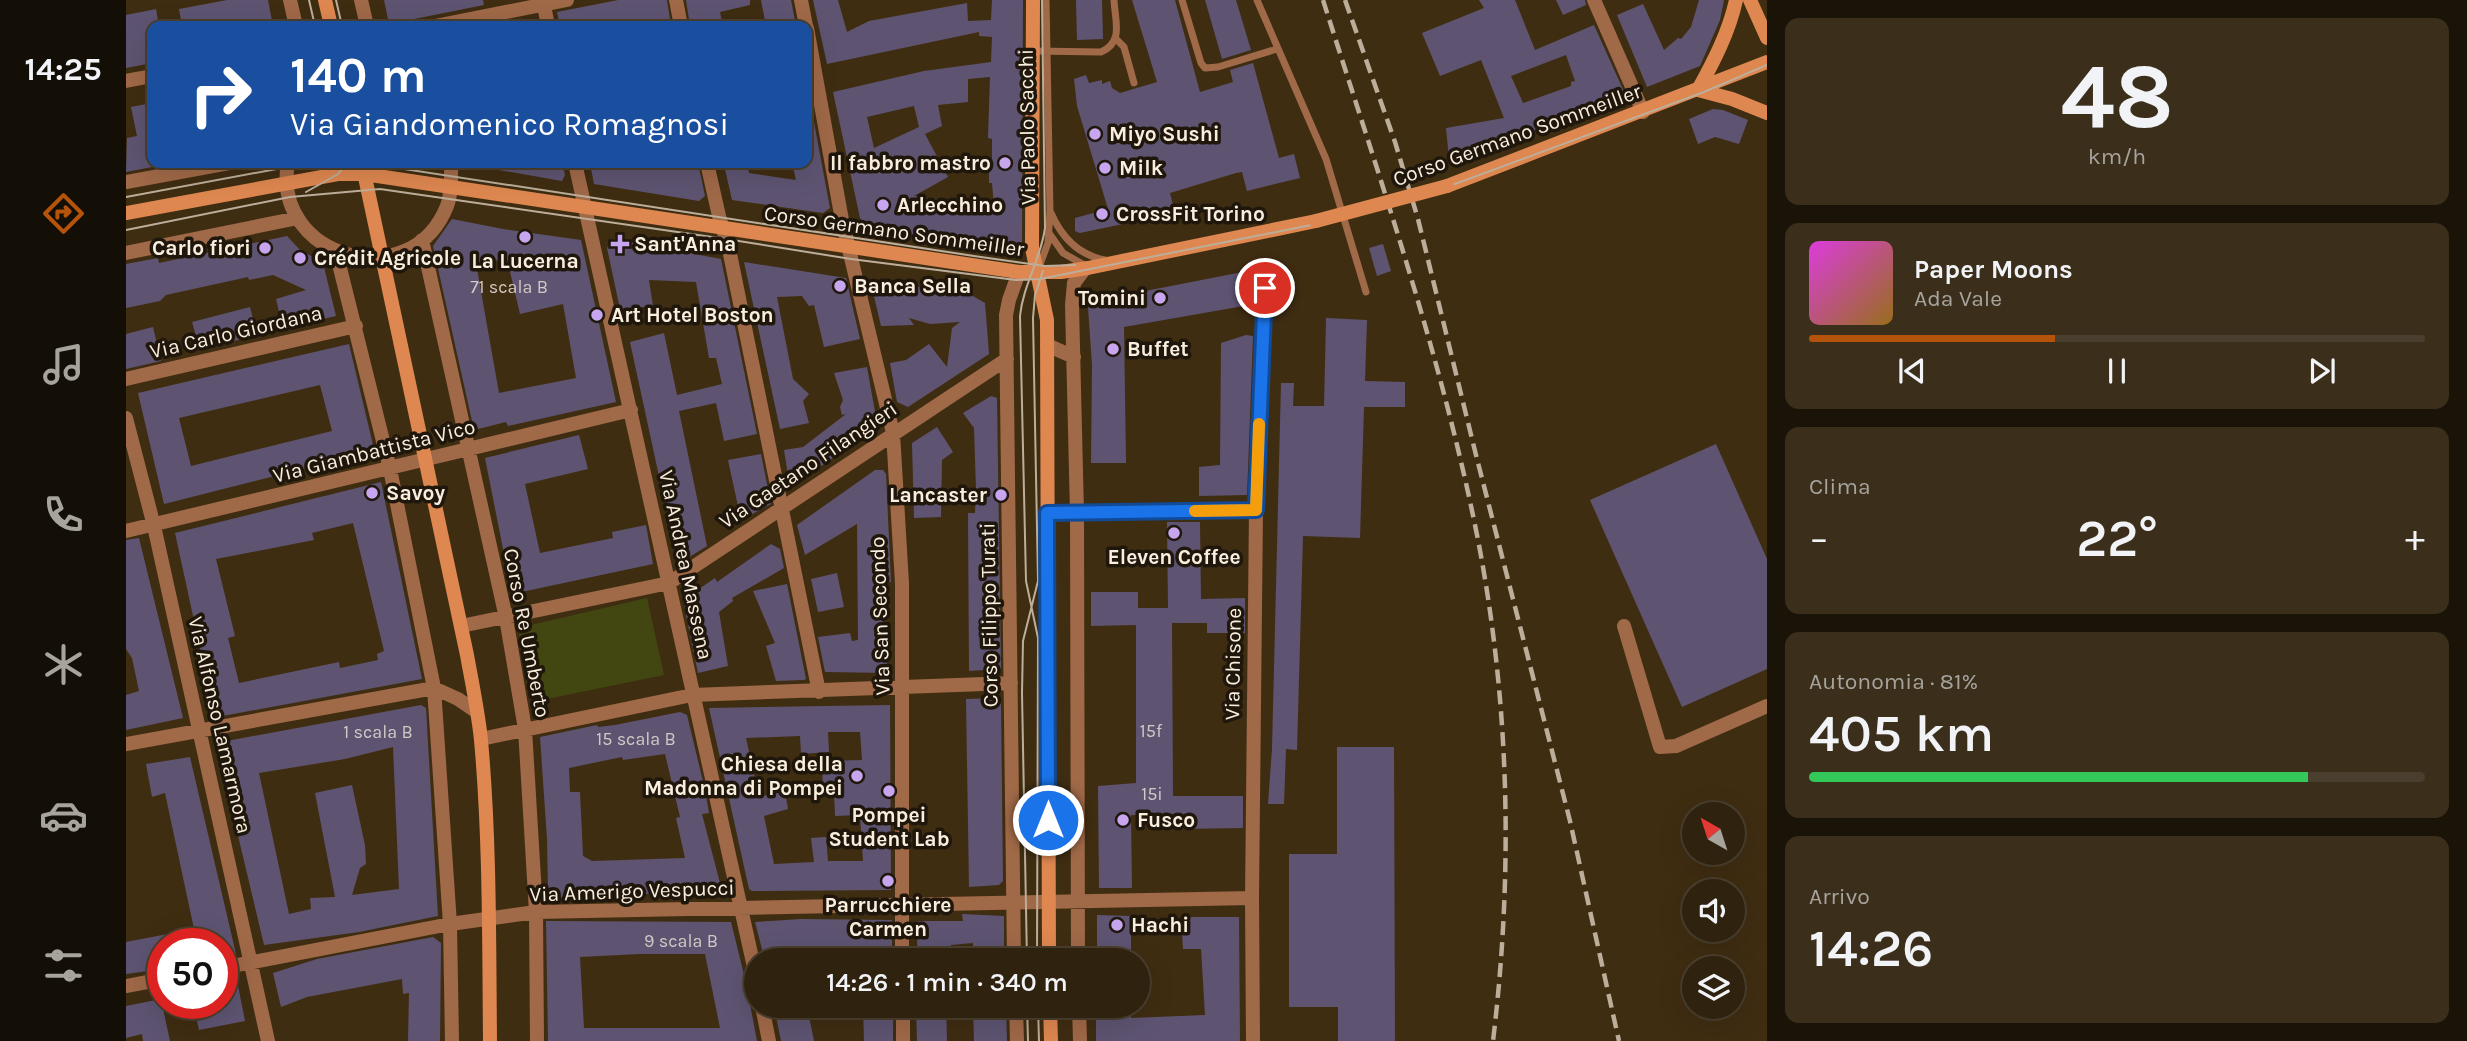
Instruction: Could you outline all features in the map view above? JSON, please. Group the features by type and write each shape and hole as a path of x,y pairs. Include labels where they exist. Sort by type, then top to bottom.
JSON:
{"main road":[{"path":"325,0 330,21"},
{"name":"Via Paolo Sacchi","path":"1033,0 1041,51 1032,248 1036,268"},
{"path":"1736,0 1715,60 1698,90 1732,99 1767,113"},
{"path":"1750,0 1767,38"},
{"name":"Corso Germano Sommeiller","path":"126,214 363,168 450,186 1019,272 1036,268 1087,269 1316,221 1447,186 1767,62"},
{"path":"363,168 461,626 481,739 489,919 490,1041"},
{"path":"1036,268 1047,320 1049,948"},
{"path":"1050,1018 1051,1041"}],"street":[{"path":"290,0 295,21"},
{"path":"361,0 366,21"},
{"path":"458,21 543,2 567,0"},
{"path":"676,0 680,21"},
{"name":"Via San Secondo","path":"802,0 806,21"},
{"path":"1594,0 1643,112"},
{"path":"543,2 547,21"},
{"name":"Via San Secondo","path":"812,53 849,247 893,433 902,583 904,688 902,948"},
{"path":"126,81 147,77"},
{"path":"126,182 202,168"},
{"path":"288,168 290,197 298,218 314,238 336,252 360,258 383,258 398,254 422,240 437,225 446,208 451,168"},
{"name":"Via Andrea Massena","path":"576,168 750,948"},
{"path":"708,168 729,249 819,692"},
{"path":"126,253 298,218"},
{"name":"Corso Re Umberto","path":"422,240 506,618 524,729 536,912 537,1041"},
{"path":"336,252 390,469 433,688 450,924 452,1041"},
{"path":"1078,948 1077,513 1073,287 1076,278 1087,269"},
{"name":"Corso Filippo Turati","path":"1014,948 1006,315 1019,272"},
{"name":"Via Chisone","path":"1253,1041 1256,510 1265,288"},
{"name":"Via Carlo Giordana","path":"126,379 356,326"},
{"path":"1047,345 1074,357"},
{"name":"Via Gaetano Filangieri","path":"461,626 669,583 1007,359"},
{"name":"Via Giambattista Vico","path":"126,531 631,410"},
{"name":"Via Alfonso Lamarmora","path":"126,418 153,526 268,1041"},
{"path":"1047,513 1256,510"},
{"path":"1624,626 1660,747 1676,746 1767,706"},
{"path":"481,739 692,695 1011,683"},
{"path":"126,744 433,688 458,699 477,712"},
{"path":"1048,903 1252,898"},
{"name":"Via Amerigo Vespucci","path":"238,965 450,924 536,912 1048,903"},
{"path":"126,986 147,982"},
{"path":"764,1018 769,1041"},
{"path":"903,1018 903,1041"},
{"path":"1016,1018 1017,1041"},
{"path":"1079,1018 1080,1041"}],"lane":[{"name":"Via Paolo Sacchi","path":"1036,268 1048,243 1050,211 1041,51 1046,0"},
{"path":"1114,0 1117,40 1124,47 1134,83"},
{"path":"1182,0 1201,63 1205,68 1218,68 1277,49"},
{"path":"1257,0 1326,159 1366,292"},
{"path":"1041,51 1101,52 1111,48 1117,40"},
{"path":"1050,211 1056,225 1073,246 1100,259 1116,261"},
{"path":"1049,232 1063,253 1087,269"}],"green space":[{"path":"647,598 664,675 532,702 518,628"}],"building":[{"path":"227,0 268,0 272,21 181,21 179,9"},
{"path":"384,0 483,0 484,5 404,21 388,21"},
{"path":"618,0 667,0 670,21 559,21 557,12"},
{"path":"686,0 750,0 750,5 720,12 722,21 689,21"},
{"path":"761,0 791,0 795,21 765,21"},
{"path":"813,0 838,0 847,32 869,21 967,3 968,21 991,20 992,0 1023,0 1022,243 980,242 867,229 860,218 833,92 924,71 991,62 992,37 979,36 979,32 827,64","holes":["990,77 988,138 992,139 992,169 989,170 989,183 992,183 994,207 914,196 948,177 925,134 942,126 938,105 968,102 968,79","914,106 919,127 874,148 867,117"]},
{"path":"1076,0 1102,0 1103,39 1077,40"},
{"path":"1132,0 1175,0 1200,92 1233,82 1230,70 1253,63 1279,158 1294,154 1300,178 1247,191 1242,172 1236,173 1170,193 1175,213 1080,233 1075,231 1075,218 1108,209 1077,106 1074,79 1086,75 1089,83 1102,80 1102,84 1110,81 1112,88 1120,93 1157,82"},
{"path":"1205,0 1236,0 1251,50 1222,59"},
{"path":"1479,0 1515,0 1535,50 1594,25 1625,94 1470,157 1460,155 1449,159 1446,128 1504,118 1481,60 1440,76 1422,33 1484,8","holes":["1566,55 1575,81 1571,82 1571,86 1523,103 1511,76"]},
{"path":"1556,0 1585,0 1586,5 1563,15"},
{"path":"1699,0 1724,0 1720,20 1700,66 1647,87 1617,15 1643,4 1664,50 1678,38 1681,39 1691,27"},
{"path":"156,9 158,21 147,21 147,64 126,68 126,15"},
{"path":"147,104 147,168 126,172 127,138 137,136 131,107"},
{"path":"1713,109 1748,120 1739,144 1715,137 1698,144 1689,119"},
{"path":"812,113 830,208 823,213 732,200 725,168 748,168 749,173 796,180 793,168 812,168"},
{"path":"563,168 565,175 562,181 493,169"},
{"path":"591,168 699,168 705,196 699,201 594,184"},
{"path":"452,219 581,240 616,402 508,426 506,422 474,430 433,246","holes":["507,259 520,314 563,304 576,378 499,393 476,263"]},
{"path":"287,236 299,249 323,263 336,316 283,328 276,299 306,290 273,275 249,280 248,277 166,295 160,301 126,308 126,264 158,258 159,263"},
{"path":"614,239 721,259 757,434 724,441 716,403 679,411 707,546 678,564 630,342 664,333 677,395 722,384 716,358 709,358 696,282 649,280 653,306 620,309 607,248"},
{"path":"1383,244 1391,271 1377,276 1369,248"},
{"path":"744,262 846,278 860,339 824,347 814,305 809,306 802,296 777,297 793,379 809,394 803,401 809,423 780,429"},
{"path":"1258,269 1255,304 1124,327 1126,463 1091,463 1092,365 1088,307 1094,301"},
{"path":"875,280 971,295 985,303 989,354 908,407 897,402 890,363 906,360 929,344 947,367 952,328 960,322 930,324 909,318 914,325 881,326 872,288"},
{"path":"250,307 257,335 200,350 192,322"},
{"path":"1326,318 1367,320 1365,381 1405,382 1405,407 1364,407 1360,538 1303,536 1297,750 1286,749 1284,804 1268,804 1272,749 1281,383 1294,383 1293,406 1324,406"},
{"path":"153,327 161,361 126,369 126,334"},
{"path":"1246,335 1253,336 1247,495 1199,496 1199,467 1220,465 1221,343"},
{"path":"349,344 374,449 312,461 314,466 164,504 138,393","holes":["320,385 332,431 191,466 179,418"]},
{"path":"867,367 877,423 875,428 790,488 784,450 803,447 846,414 842,415 840,407 843,400 834,373"},
{"path":"991,396 997,398 1001,669 969,671 968,513 975,513 976,489 974,428 963,413"},
{"path":"937,427 953,452 942,460 941,517 914,518 912,443"},
{"path":"579,435 588,469 525,484 540,553 613,538 612,532 646,525 653,564 512,594 485,458"},
{"path":"1716,444 1767,559 1767,669 1682,707 1590,500"},
{"path":"761,454 771,504 741,520 728,460"},
{"path":"875,470 883,470 886,474 891,582 883,582 883,628 888,673 825,672 818,637 850,633 852,641 858,640 857,524 805,555 797,525"},
{"path":"381,482 422,679 212,718 199,663 203,662 175,533","holes":["353,523 384,651 377,654 378,660 340,668 339,662 239,683 228,638 235,636 216,559 314,540 312,533"]},
{"path":"1167,522 1200,522 1201,599 1245,598 1245,633 1207,633 1207,623 1172,623 1173,796 1243,796 1243,828 1180,829 1180,815 1131,815 1132,888 1099,888 1098,786 1136,783 1136,625 1091,626 1091,592 1138,592 1138,608 1168,608"},
{"path":"139,538 183,718 126,730 126,695 139,691 132,658 126,649 126,540"},
{"path":"771,544 780,549 784,568 732,598 733,601 719,612 728,666 698,673 683,600 715,578 717,582"},
{"path":"837,573 844,607 818,612 811,579"},
{"path":"787,584 806,679 776,681 766,646 775,643 753,591"},
{"path":"996,698 1001,703 1003,881 999,885 969,887 966,699"},
{"path":"421,705 426,708 438,916 359,932 264,945 216,743","holes":["393,747 399,889 352,895 360,868 366,864 365,845 352,785 315,793 335,897 310,898 311,909 289,914 259,773 345,759"]},
{"path":"890,705 891,890 749,889 709,708","holes":["828,732 860,732 862,760 822,761 823,791 834,791 835,816 860,815 863,861 828,861 826,837 811,838 814,862 774,864 764,816 788,809 785,791 759,797 746,738 800,736 801,754 829,752"]},
{"path":"680,712 687,715 709,813 702,814 720,883 716,891 552,898 548,893 540,737 597,725 615,725","holes":["665,754 680,817 676,818 685,858 592,861 583,856 580,792 570,792 569,768 622,757 623,760"]},
{"path":"1337,747 1394,747 1395,1041 1338,1041 1338,1007 1289,1007 1289,854 1337,854"},
{"path":"190,757 230,928 194,928 165,793 152,797 146,764"},
{"path":"962,914 1004,916 1004,948 973,948 973,943 942,948 917,948 916,921 963,921"},
{"path":"1097,915 1131,916 1131,948 1097,948"},
{"path":"1181,917 1239,917 1240,1041 1096,1041 1096,1018 1205,1015 1201,949 1183,949"},
{"path":"801,919 892,920 892,948 762,948 755,922"},
{"path":"546,921 731,922 744,975 744,1018 753,1018 757,1041 548,1041","holes":["705,954 720,1028 584,1028 580,957"]},
{"path":"433,937 441,943 440,1041 408,1041 409,993 403,994 402,979 307,997 281,1007 273,973 317,959"},
{"path":"147,938 147,971 126,974 126,942"},
{"path":"238,985 245,1021 199,1030 197,1019 238,1019"},
{"path":"147,1002 147,1019 165,1019 170,1041 143,1041 142,1034 126,1038 126,1006"},
{"path":"776,1018 809,1018 814,1041 781,1041"},
{"path":"863,1018 893,1018 893,1041 864,1041"},
{"path":"916,1018 946,1018 947,1041 917,1041"},
{"path":"973,1018 1006,1018 1007,1041 974,1041"}],"tram line":[{"path":"309,0 314,21"},
{"path":"336,0 341,21"},
{"path":"1037,948 1038,638 1026,581 1020,316 1045,228 1042,0"},
{"path":"126,230 290,197 380,189 851,259 1016,280 1040,279 1316,224 1417,198 1704,92 1767,65"},
{"path":"126,197 282,168"},
{"path":"306,192 338,174 343,168"},
{"path":"398,168 974,256 1045,266 1075,265"},
{"path":"1027,948 1023,641 1038,581 1033,318 1035,295 1043,271"},
{"path":"1027,1018 1028,1041"},
{"path":"1038,1018 1039,1041"}],"railway":[{"path":"1323,0 1429,339 1479,545 1497,668 1505,793 1504,917 1493,1041"},
{"path":"1345,0 1395,142 1418,219 1570,821 1619,1041"}],"slow traffic":[{"path":"1195,511 1256,510 1259,424"}],"place":[{"name":"Miyo Sushi","path":"1095,134"},
{"name":"Il fabbro mastro","path":"1005,163"},
{"name":"Milk","path":"1105,168"},
{"name":"Arlecchino","path":"883,205"},
{"name":"CrossFit Torino","path":"1102,214"},
{"name":"La Lucerna","path":"525,237"},
{"name":"Sant'Anna","path":"620,244"},
{"name":"Carlo fiori","path":"265,248"},
{"name":"Crédit Agricole","path":"300,258"},
{"name":"Banca Sella","path":"840,286"},
{"name":"Tomini","path":"1160,298"},
{"name":"Art Hotel Boston","path":"597,315"},
{"name":"Buffet","path":"1113,349"},
{"name":"Savoy","path":"372,493"},
{"name":"Lancaster","path":"1001,495"},
{"name":"Eleven Coffee","path":"1174,533"},
{"name":"Chiesa della Madonna di Pompei","path":"857,776"},
{"name":"Pompei Student Lab","path":"889,791"},
{"name":"Fusco","path":"1123,820"},
{"name":"Parrucchiere Carmen","path":"888,881"},
{"name":"Hachi","path":"1117,925"}],"route":[{"path":"1048,820 1047,513 1256,510 1265,288"}]}
